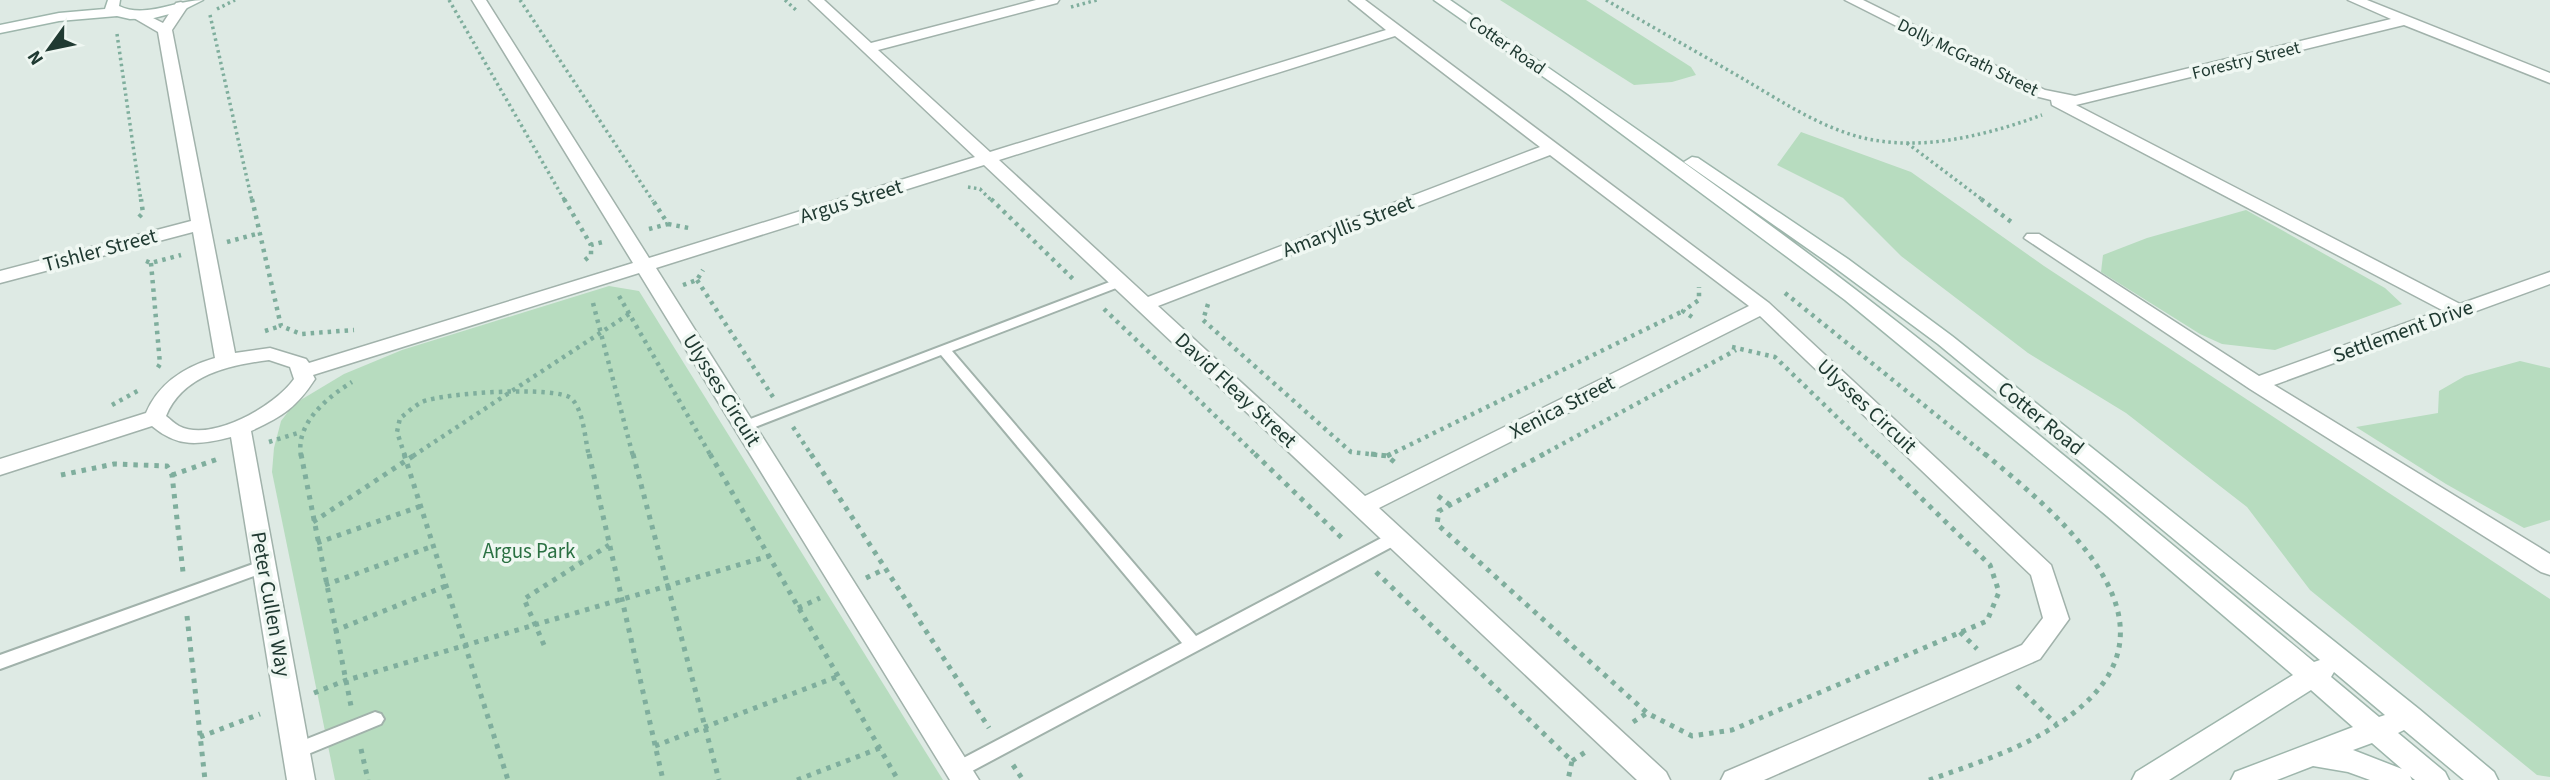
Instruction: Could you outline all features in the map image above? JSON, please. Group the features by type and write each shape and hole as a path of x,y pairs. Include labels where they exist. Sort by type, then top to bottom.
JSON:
{"street":[{"path":"134,14 181,6 196,0"},
{"name":"Ulysses Circuit","path":"480,0 962,775"},
{"name":"David Fleay Street","path":"816,0 1656,780"},
{"name":"Ulysses Circuit","path":"1356,0 1762,307 2042,571 2056,619 2031,652 1735,780"},
{"name":"Cotter Road","path":"1441,0 1573,91 1852,296 2115,510 2435,780"},
{"name":"Dolly McGrath Street","path":"1852,0 2040,93 2060,99 2086,100"},
{"path":"2355,0 2550,78"},
{"path":"0,29 114,4 165,30"},
{"path":"867,48 1055,5"},
{"path":"181,6 165,30 226,361"},
{"name":"Forestry Street","path":"2086,100 2405,20"},
{"name":"Argus Street","path":"305,371 1397,31"},
{"name":"Cotter Road","path":"1573,91 1641,129 1755,203 1894,302 2339,659 2484,780"},
{"path":"2040,93 2458,311"},
{"name":"Amaryllis Street","path":"1144,305 1552,148"},
{"name":"Tishler Street","path":"0,277 201,224"},
{"path":"2033,238 2257,384 2550,566"},
{"name":"Settlement Drive","path":"2257,384 2550,278"},
{"name":"Xenica Street","path":"1362,507 1762,307"},
{"path":"248,356 288,356 300,362 305,371 304,382 296,395 282,407 240,428 193,436 174,434 161,428 155,418 158,406 175,387 203,370 226,361 248,356"},
{"path":"0,467 155,418"},
{"name":"Peter Cullen Way","path":"240,428 301,780"},
{"path":"2146,780 2339,659"},
{"path":"2245,780 2409,717"},
{"path":"2310,756 2333,756 2378,770 2398,780"}],"lane":[{"path":"745,426 1120,282"},
{"path":"944,350 1194,645"},
{"path":"962,775 1001,747 1395,538"},
{"path":"0,662 264,566"},
{"path":"296,751 374,719"}],"path":[{"path":"235,0 210,16 281,326 301,334 363,328"},
{"path":"449,0 591,245"},
{"path":"785,0 804,18"},
{"path":"1055,5 1097,0"},
{"path":"1606,0 1806,115 1866,139 1906,143 1959,137 2029,122 2047,113 2054,105 2040,93"},
{"path":"111,29 119,36 143,213 129,229 133,258 151,263 160,364 153,375"},
{"path":"1906,143 2033,238"},
{"path":"941,173 953,186 980,188 1572,761 1568,780"},
{"path":"1387,456 1683,311 1699,300 1699,287 1688,279"},
{"path":"697,280 1023,780"},
{"path":"618,295 898,780"},
{"path":"1209,301 1203,320 1351,452 1387,456 1450,505"},
{"path":"593,303 719,780"},
{"path":"1683,311 1736,350"},
{"path":"313,522 629,314"},
{"path":"1736,350 1756,351 1775,357 1990,565 1999,592 1987,621 1732,730 1692,736 1647,713 1437,524 1439,511 1736,350"},
{"path":"350,382 312,412 301,432 300,450 344,681 769,556"},
{"path":"109,407 146,386"},
{"path":"508,780 397,432 400,418 422,402 446,395 551,391 570,398 579,411 663,780"},
{"path":"113,462 139,461 167,466 172,475 205,780"},
{"path":"317,543 421,506"},
{"path":"544,645 524,599 610,545"},
{"path":"325,585 433,546"},
{"path":"334,631 446,586"},
{"path":"655,746 839,676"},
{"path":"797,780 880,748"}],"green space":[{"path":"1500,0 1586,0 1691,67 1696,75 1672,82 1634,85"},
{"path":"1801,132 1911,172 2044,266 2550,599 2550,777 2537,775 2310,590 2247,507 2126,413 2028,353 1901,256 1843,198 1777,165"},
{"path":"2246,210 2385,288 2402,304 2275,350 2222,344 2200,334 2101,272 2103,255 2147,238"},
{"name":"Argus Park","path":"609,286 639,291 943,780 335,780 272,472 274,448 281,421 294,404 344,374 402,350"},
{"path":"2520,361 2550,368 2550,520 2524,528 2446,484 2356,427 2438,413 2439,391 2465,376"}]}
